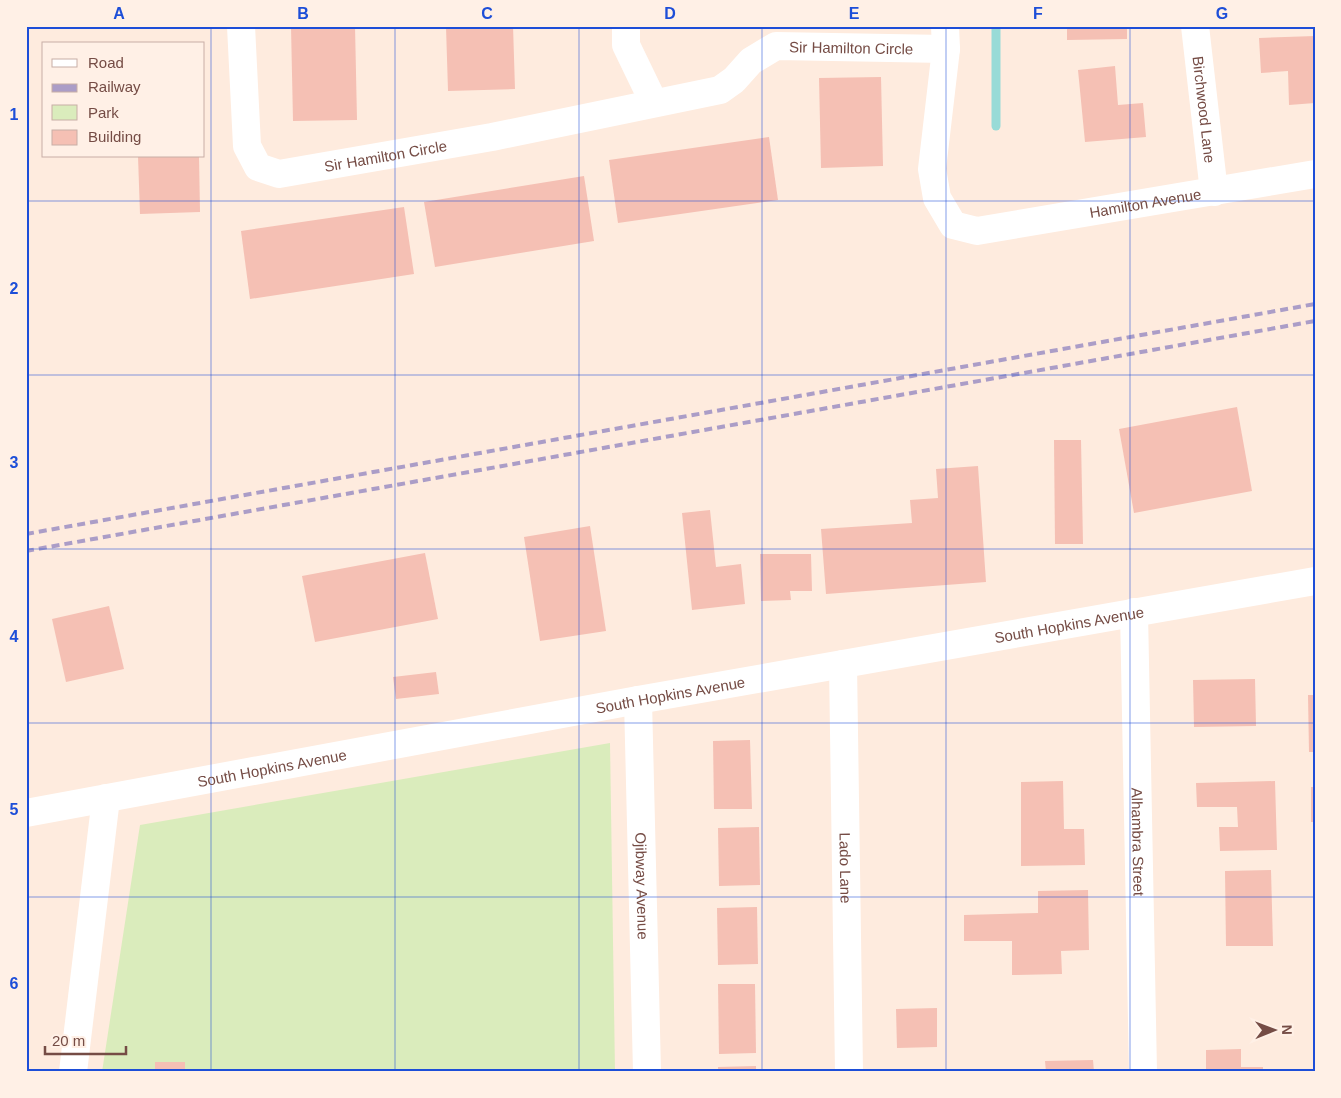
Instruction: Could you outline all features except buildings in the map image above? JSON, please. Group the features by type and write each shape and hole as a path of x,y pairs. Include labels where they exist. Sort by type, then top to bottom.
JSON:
{"street":[{"name":"Sir Hamilton Circle","path":"241,26 247,146 258,167 279,174 492,137 720,90 734,80 751,61 776,46 946,38 932,169 937,198 953,225 976,231"},
{"path":"626,26 626,45 654,103"},
{"name":"Birchwood Lane","path":"1195,26 1214,192"},
{"name":"Hamilton Avenue","path":"976,231 1315,174"},
{"name":"South Hopkins Avenue","path":"26,813 638,700 1315,581"},
{"name":"Alhambra Street","path":"1134,612 1143,1072"},
{"name":"Lado Lane","path":"843,664 849,1072"},
{"name":"Ojibway Avenue","path":"638,700 647,1072"},
{"path":"72,1072 106,798"}],"green space":[{"path":"610,743 615,1072 102,1072 140,825"}],"waterway":[{"path":"996,26 996,126"}],"railway":[{"path":"26,534 1315,304"},
{"path":"26,551 1315,321"}]}
